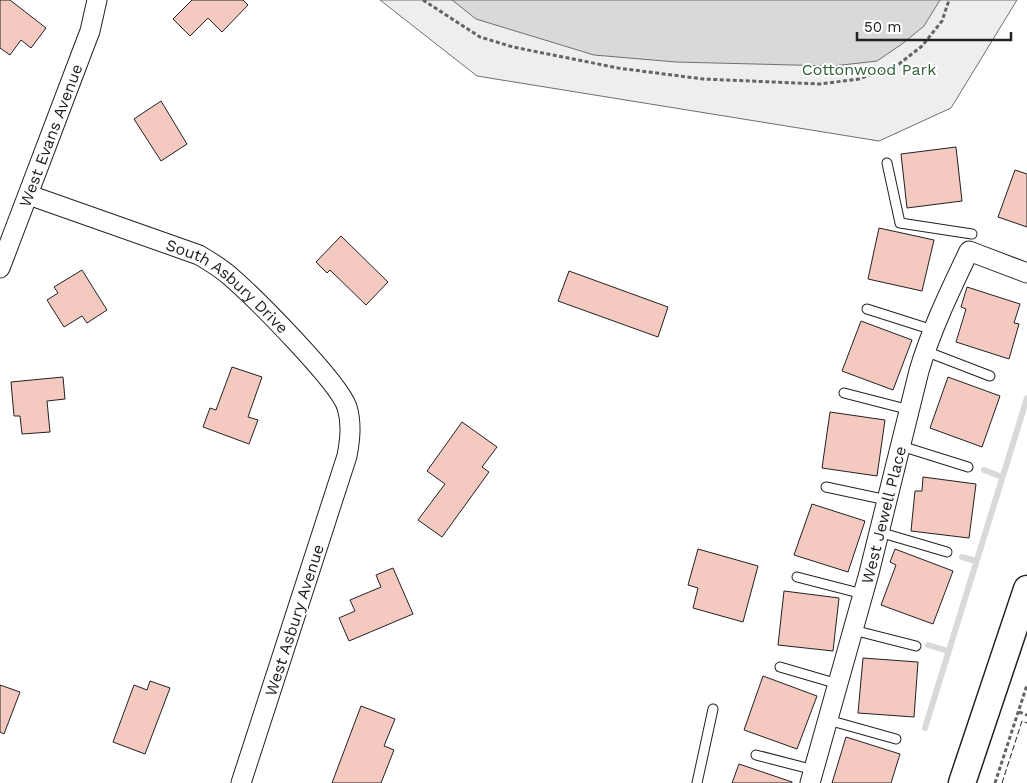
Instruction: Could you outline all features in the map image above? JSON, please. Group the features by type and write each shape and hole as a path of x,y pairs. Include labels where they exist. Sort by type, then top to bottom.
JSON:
{"main road":[{"path":"962,783 1027,589"}],"street":[{"name":"West Evans Avenue","path":"0,268 90,31 97,0"},
{"name":"South Asbury Drive","path":"29,195 192,253 216,265 244,289 338,392 346,406 350,420 347,456"},
{"path":"970,243 1027,273"},
{"name":"West Jewell Place","path":"812,777 863,594 925,351 970,243"},
{"name":"West Asbury Avenue","path":"241,783 347,456"}],"lane":[{"path":"887,163 900,223 970,243"},
{"path":"867,309 933,330"},
{"path":"925,351 990,376"},
{"path":"844,393 910,410"},
{"path":"901,446 968,467"},
{"path":"826,487 887,500"},
{"path":"879,532 947,552"},
{"path":"797,577 863,594"},
{"path":"853,630 916,646"},
{"path":"780,667 838,684"},
{"path":"697,783 713,709"},
{"path":"828,720 896,739"},
{"path":"756,755 812,777"}],"path":[{"path":"422,0 480,37 513,47 618,68 703,79 820,84 859,79 899,64 922,46 942,21 950,0"},
{"path":"995,783 1027,685"},
{"path":"1018,712 1027,715"}],"green space":[{"name":"Cottonwood Park","path":"380,0 1017,0 951,108 879,141 477,76"}],"shaded area":[{"path":"452,0 940,0 924,26 877,61 833,66 676,62 594,55 476,19"}],"building":[{"path":"0,0 10,0 46,28 31,48 21,40 10,55 0,48"},
{"path":"192,0 243,0 248,5 222,32 208,18 190,36 173,19"},
{"path":"161,101 187,144 161,161 134,119"},
{"path":"956,147 962,201 907,208 901,154"},
{"path":"1015,170 1027,174 1027,227 998,217"},
{"path":"879,228 934,240 922,291 868,279"},
{"path":"341,236 388,282 366,305 330,270 327,273 316,262"},
{"path":"82,270 107,310 87,323 82,316 64,327 47,300 58,293 54,287"},
{"path":"569,271 668,307 658,337 558,301"},
{"path":"967,287 1020,304 1014,323 1019,324 1009,359 956,342 966,309 961,307"},
{"path":"861,321 912,340 893,390 842,371"},
{"path":"232,367 262,377 248,417 258,420 249,444 203,427 210,408 216,410"},
{"path":"63,377 65,399 47,401 50,432 22,434 20,416 14,416 11,382"},
{"path":"948,377 1000,396 982,447 930,428"},
{"path":"830,412 885,420 877,476 822,468"},
{"path":"462,422 497,447 482,467 489,472 442,537 418,520 445,484 427,471"},
{"path":"923,477 976,484 969,538 911,531 915,491 922,491"},
{"path":"812,504 865,521 848,572 794,555"},
{"path":"698,549 758,566 743,622 693,608 698,588 688,585"},
{"path":"895,549 953,571 933,624 881,605 896,565 890,562"},
{"path":"393,568 413,614 349,641 339,618 355,611 350,600 381,587 376,575"},
{"path":"784,591 839,598 833,651 778,645"},
{"path":"863,658 918,662 914,717 858,713"},
{"path":"763,676 817,696 797,749 744,730"},
{"path":"150,681 170,688 145,754 113,742 134,685 147,690"},
{"path":"0,685 20,692 4,734 0,732"},
{"path":"361,706 395,719 384,746 394,750 381,783 332,783"},
{"path":"846,737 900,754 891,783 832,783"},
{"path":"739,764 792,782 792,783 732,783"}],"waterway":[{"path":"925,728 1027,398"},
{"path":"984,470 1002,477"},
{"path":"962,557 976,561"},
{"path":"928,645 948,651"}],"fence":[{"path":"1002,783 1022,721 1027,723"}]}
